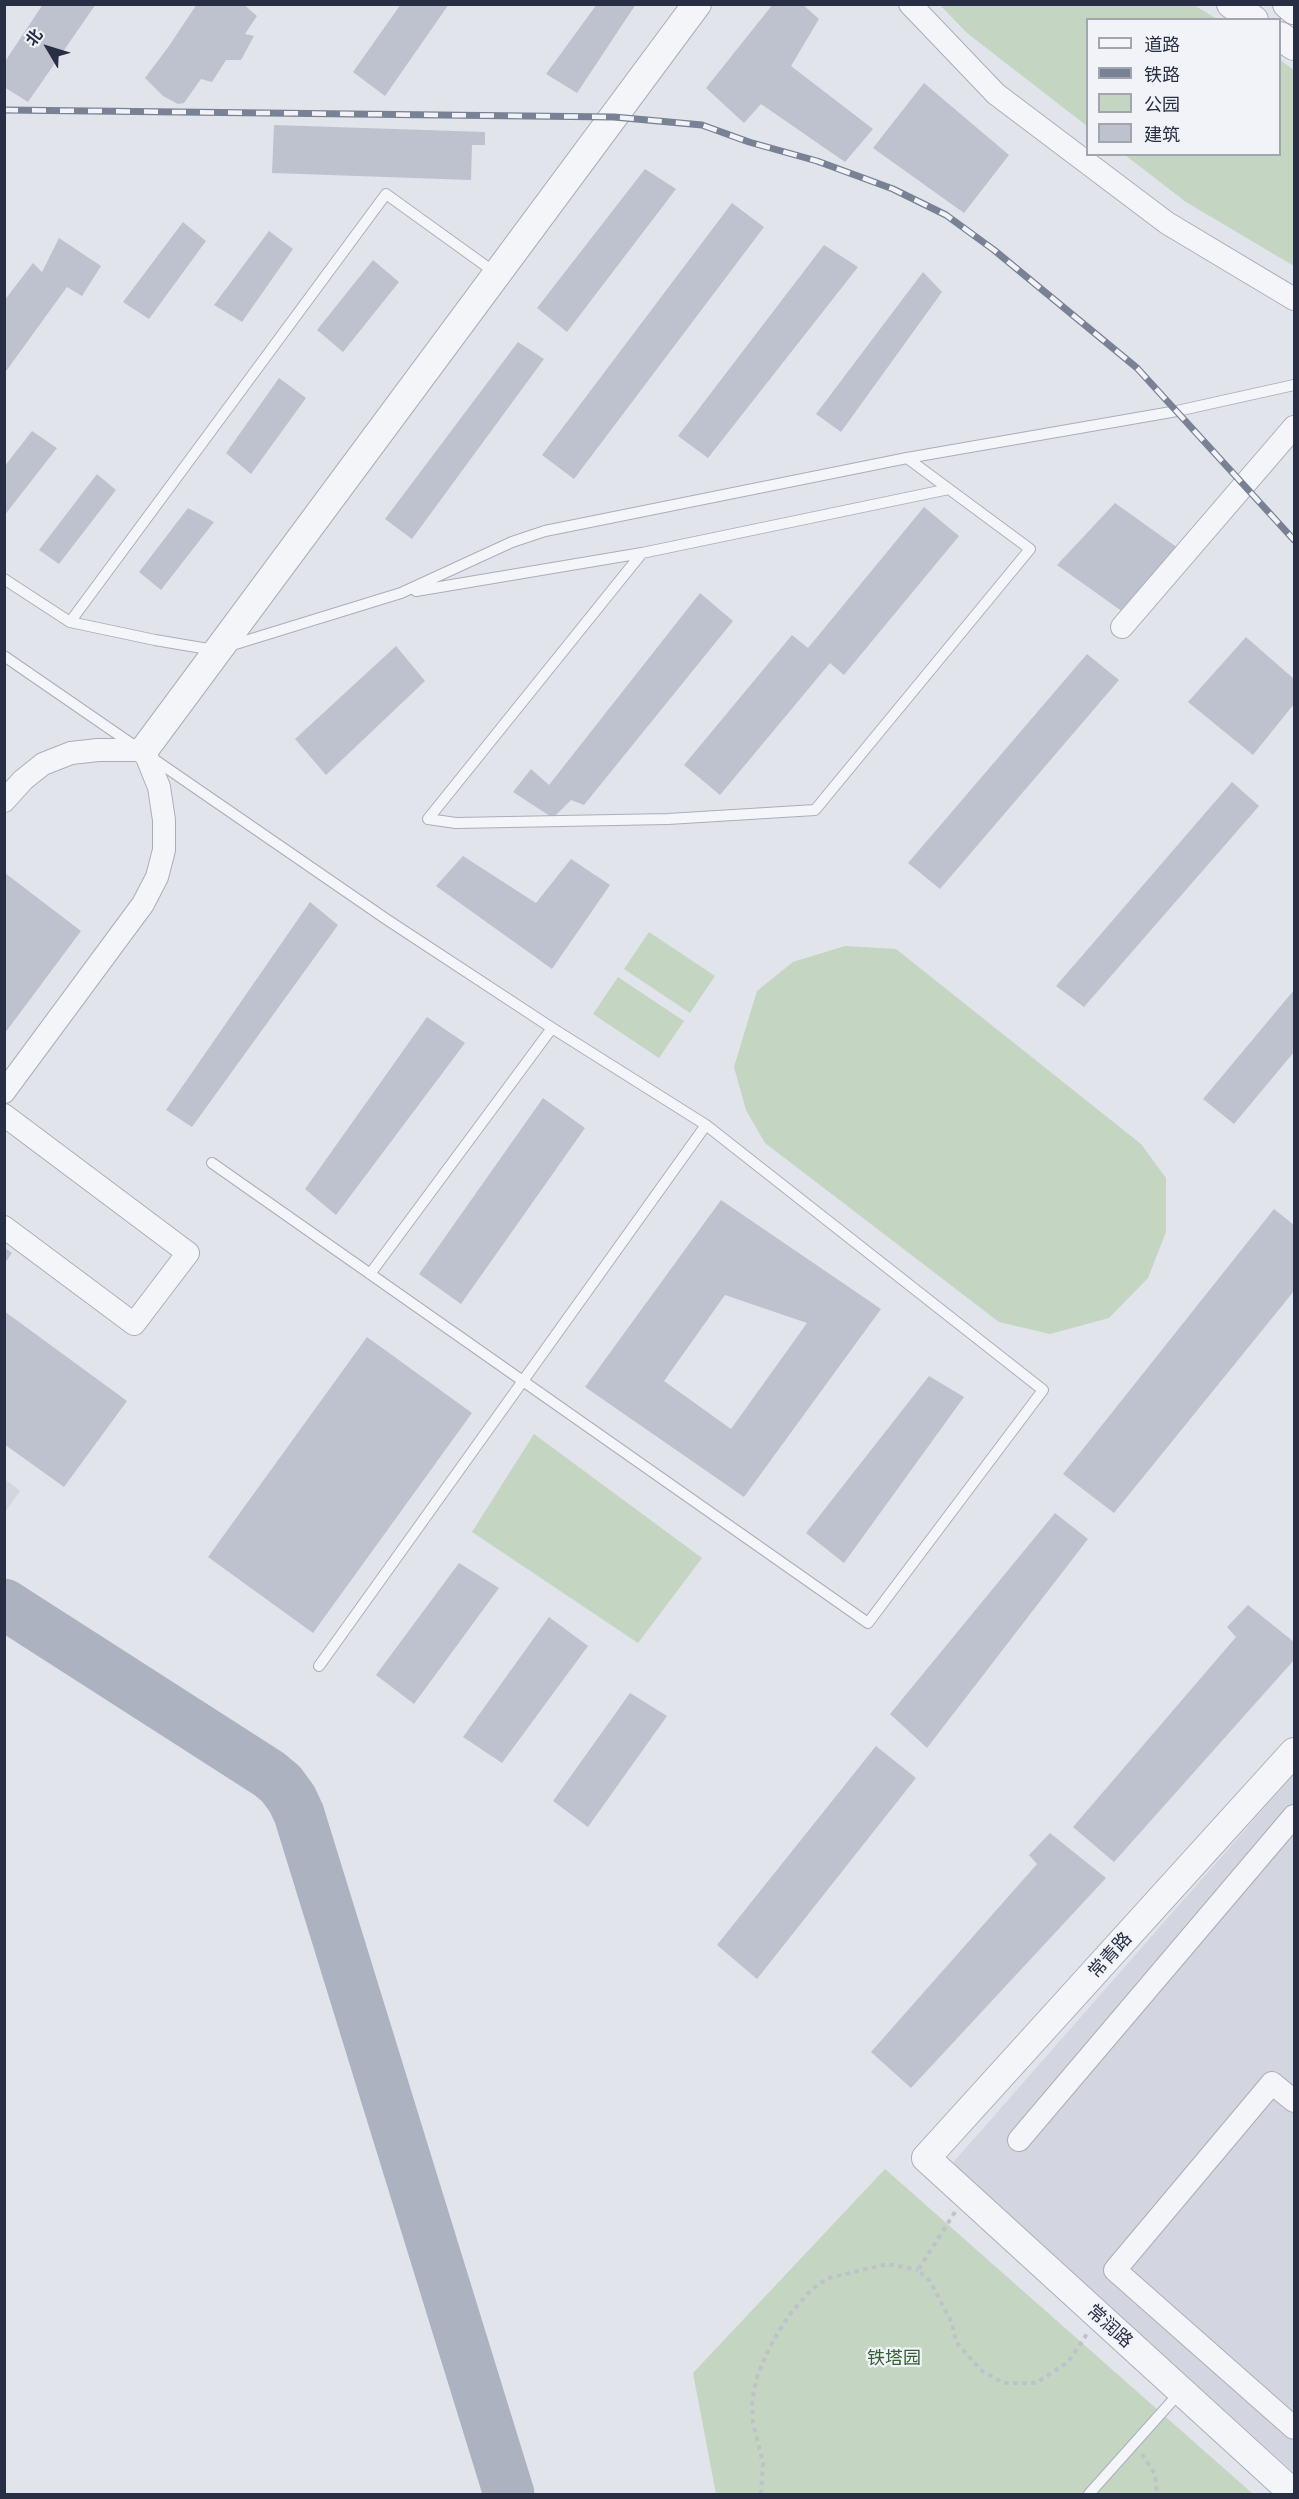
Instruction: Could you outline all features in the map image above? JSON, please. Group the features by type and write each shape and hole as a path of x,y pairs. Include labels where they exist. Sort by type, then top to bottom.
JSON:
{"street":[{"path":"144,750 697,4"},
{"path":"910,4 996,94 1167,223 1294,299"},
{"path":"1231,4 1251,18"},
{"path":"1287,4 1294,10"},
{"path":"1281,37 1294,46"},
{"path":"1122,627 1294,427"},
{"path":"4,801 23,780 43,764 71,753 98,750 144,750"},
{"path":"4,1092 142,904 157,877 164,850 164,820 159,786 144,750"},
{"path":"4,1115 188,1253 134,1324 4,1227"},
{"name":"常青路","path":"926,2158 1294,1752"},
{"path":"1019,2140 1294,1816"},
{"path":"1294,2102 1272,2083 1115,2270 1294,2428"},
{"name":"常润路","path":"926,2158 1294,2494"}],"lane":[{"path":"70,622 386,194 497,274"},
{"path":"4,579 70,622 217,650 401,593 512,542 545,531 907,458 1177,411 1294,385"},
{"path":"642,553 428,819 456,823 656,819 815,810 1030,549 907,458"},
{"path":"401,593 642,553 949,489"},
{"path":"4,656 144,750 386,919 706,1125 1043,1390 868,1623 212,1163"},
{"path":"370,1274 552,1028"},
{"path":"319,1666 706,1125"},
{"path":"1089,2494 1181,2391"}],"path":[{"path":"918,2270 966,2195"},
{"path":"761,2494 763,2463 753,2423 752,2400 758,2373 773,2341 790,2314 810,2291 828,2278 888,2265 918,2270 930,2281 952,2323 956,2342 982,2371 1004,2383 1036,2383 1068,2362 1099,2316"},
{"path":"1135,2443 1155,2474 1157,2494"}],"shaded area":[{"path":"5,1479 20,1491 5,1512"},
{"path":"1294,1774 1294,2473 950,2166"}],"green space":[{"path":"940,5 1194,5 1215,18 1086,18 1086,125 967,33"},
{"path":"1281,61 1294,70 1294,266 1186,202 1126,156 1281,156"},
{"path":"649,932 715,976 690,1013 624,969"},
{"path":"845,946 896,949 1141,1144 1166,1178 1166,1232 1148,1278 1109,1318 1050,1334 999,1322 765,1143 746,1110 734,1067 757,991 793,962"},
{"path":"618,977 684,1021 659,1058 593,1014"},
{"path":"534,1434 702,1558 638,1643 472,1532"},
{"name":"铁塔园","path":"885,2169 1253,2494 716,2494 693,2373"}],"building":[{"path":"43,4 96,4 28,102 4,87 4,63"},
{"path":"197,4 243,4 257,16 245,34 254,36 241,60 226,60 212,82 201,79 184,103 178,104 163,96 145,78"},
{"path":"401,4 449,4 385,96 353,72"},
{"path":"597,4 636,4 577,93 546,74"},
{"path":"773,4 802,4 819,19 791,66 873,129 845,162 761,104 744,123 706,88"},
{"path":"924,83 1009,155 964,213 873,148"},
{"path":"274,125 485,132 485,145 472,145 471,180 272,173"},
{"path":"645,169 676,189 567,332 537,308"},
{"path":"732,203 764,227 574,479 542,455"},
{"path":"183,222 206,241 149,319 123,302"},
{"path":"269,231 293,249 242,322 214,305"},
{"path":"59,238 101,266 82,296 67,287 4,374 4,301 33,263 42,272"},
{"path":"824,245 858,267 708,458 678,436"},
{"path":"373,260 399,282 343,352 317,330"},
{"path":"923,272 942,292 841,432 816,414"},
{"path":"518,342 544,359 412,539 385,519"},
{"path":"279,378 306,398 251,474 226,453"},
{"path":"32,431 57,448 4,516 4,467"},
{"path":"97,474 116,490 59,564 39,550"},
{"path":"1115,503 1178,548 1123,612 1057,565"},
{"path":"924,507 959,536 844,675 830,663 720,795 684,765 792,635 808,648"},
{"path":"188,508 214,522 161,590 139,572"},
{"path":"700,593 733,621 584,805 571,800 553,818 513,792 531,769 549,785"},
{"path":"1246,637 1294,679 1294,704 1253,755 1188,702"},
{"path":"396,646 425,681 326,775 295,739"},
{"path":"1087,654 1119,680 940,889 908,863"},
{"path":"1232,782 1259,806 1084,1007 1056,986"},
{"path":"463,856 536,903 571,859 610,885 552,969 436,886"},
{"path":"5,873 81,931 5,1033"},
{"path":"310,902 338,925 192,1127 166,1110"},
{"path":"1294,990 1294,1052 1234,1124 1203,1099"},
{"path":"427,1017 465,1043 336,1215 305,1189"},
{"path":"543,1098 585,1128 461,1304 419,1274"},
{"path":"721,1200 881,1309 744,1497 585,1387","holes":["725,1295 807,1323 731,1429 664,1381"]},
{"path":"1274,1209 1294,1225 1294,1291 1114,1513 1063,1474"},
{"path":"5,1248 12,1253 5,1263"},
{"path":"4,1311 127,1401 64,1487 4,1444"},
{"path":"367,1337 472,1413 313,1633 208,1557"},
{"path":"929,1376 964,1397 844,1563 806,1533"},
{"path":"1055,1513 1088,1539 927,1748 890,1714"},
{"path":"459,1563 499,1588 414,1704 376,1675"},
{"path":"1248,1605 1294,1642 1294,1660 1114,1862 1073,1827 1236,1637 1227,1627"},
{"path":"549,1617 588,1646 502,1763 463,1737"},
{"path":"630,1693 667,1716 588,1827 553,1801"},
{"path":"876,1746 916,1778 757,1979 717,1945"},
{"path":"1050,1833 1106,1878 911,2088 871,2052 1037,1864 1029,1855"}],"taxiway":[{"path":"4,1604 269,1774 281,1784 292,1799 299,1814 509,2494"}],"railway":[{"path":"4,110 614,117 702,125 749,142 817,161 893,189 946,215 994,250 1137,368 1294,540"}]}
